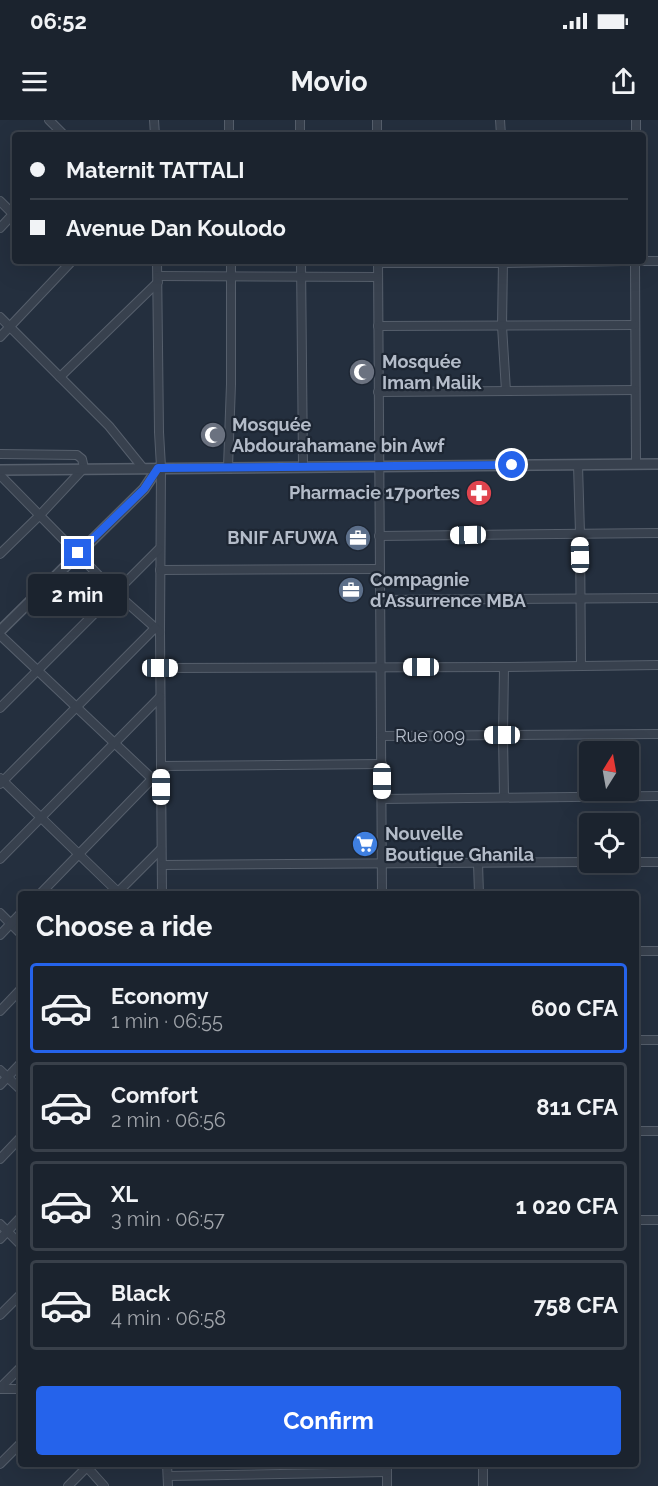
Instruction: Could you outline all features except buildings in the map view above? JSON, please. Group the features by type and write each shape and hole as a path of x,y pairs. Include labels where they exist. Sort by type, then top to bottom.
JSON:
{"street":[{"path":"0,201 12,211"},
{"path":"0,228 12,215"},
{"path":"0,337 69,264"},
{"path":"157,264 160,570 157,630 160,668 162,891"},
{"path":"228,467 231,264"},
{"path":"301,264 303,466"},
{"path":"378,264 382,891"},
{"path":"503,264 502,326 506,391"},
{"path":"635,264 636,464"},
{"path":"60,377 158,279 231,276 378,278"},
{"path":"0,317 109,426 143,468"},
{"path":"378,326 635,325"},
{"path":"378,392 635,390"},
{"path":"0,454 77,455 82,459 84,468"},
{"path":"0,473 84,468 658,464"},
{"path":"578,465 581,665"},
{"path":"0,631 144,489 159,467"},
{"path":"0,554 84,468"},
{"path":"0,473 157,630"},
{"path":"379,536 658,533"},
{"path":"0,708 159,549"},
{"path":"160,570 379,569"},
{"path":"379,600 658,598"},
{"path":"116,891 1,781 157,630"},
{"path":"0,636 161,787"},
{"path":"160,668 658,665"},
{"path":"504,667 502,735 504,797"},
{"path":"0,859 160,697"},
{"name":"Rue 009","path":"381,736 658,734"},
{"path":"161,766 381,764"},
{"path":"43,891 152,779"},
{"path":"382,799 658,796"},
{"path":"120,891 161,849"},
{"path":"162,865 579,862"},
{"path":"639,862 658,862"},
{"path":"478,863 479,891"},
{"path":"0,913 18,931"},
{"path":"0,935 18,916"},
{"path":"639,951 658,951"},
{"path":"0,1011 18,992"},
{"path":"639,1040 658,1040"},
{"path":"0,1085 18,1066"},
{"path":"0,1070 18,1087"},
{"path":"639,1131 658,1131"},
{"path":"0,1159 18,1140"},
{"path":"0,1239 18,1220"},
{"path":"639,1220 658,1220"},
{"path":"0,1224 18,1242"},
{"path":"0,1315 18,1297"},
{"path":"1,1386 18,1370"},
{"path":"1,1386 18,1389"},
{"path":"0,1464 18,1446"},
{"path":"68,1486 87,1467"},
{"path":"89,1467 104,1486"},
{"path":"167,1467 167,1483 387,1468 387,1486"},
{"path":"483,1467 483,1486"}],"place":[{"name":"Mosquée Imam Malik","path":"362,372"},
{"name":"Mosquée Abdourahamane bin Awf","path":"213,435"},
{"name":"Pharmacie 17portes","path":"479,493"},
{"name":"BNIF AFUWA","path":"358,538"},
{"name":"Compagnie d'Assurrence MBA","path":"351,590"},
{"name":"Nouvelle Boutique Ghanila","path":"365,844"}],"route":[{"path":"78,553 144,489 158,468 512,465"}]}
